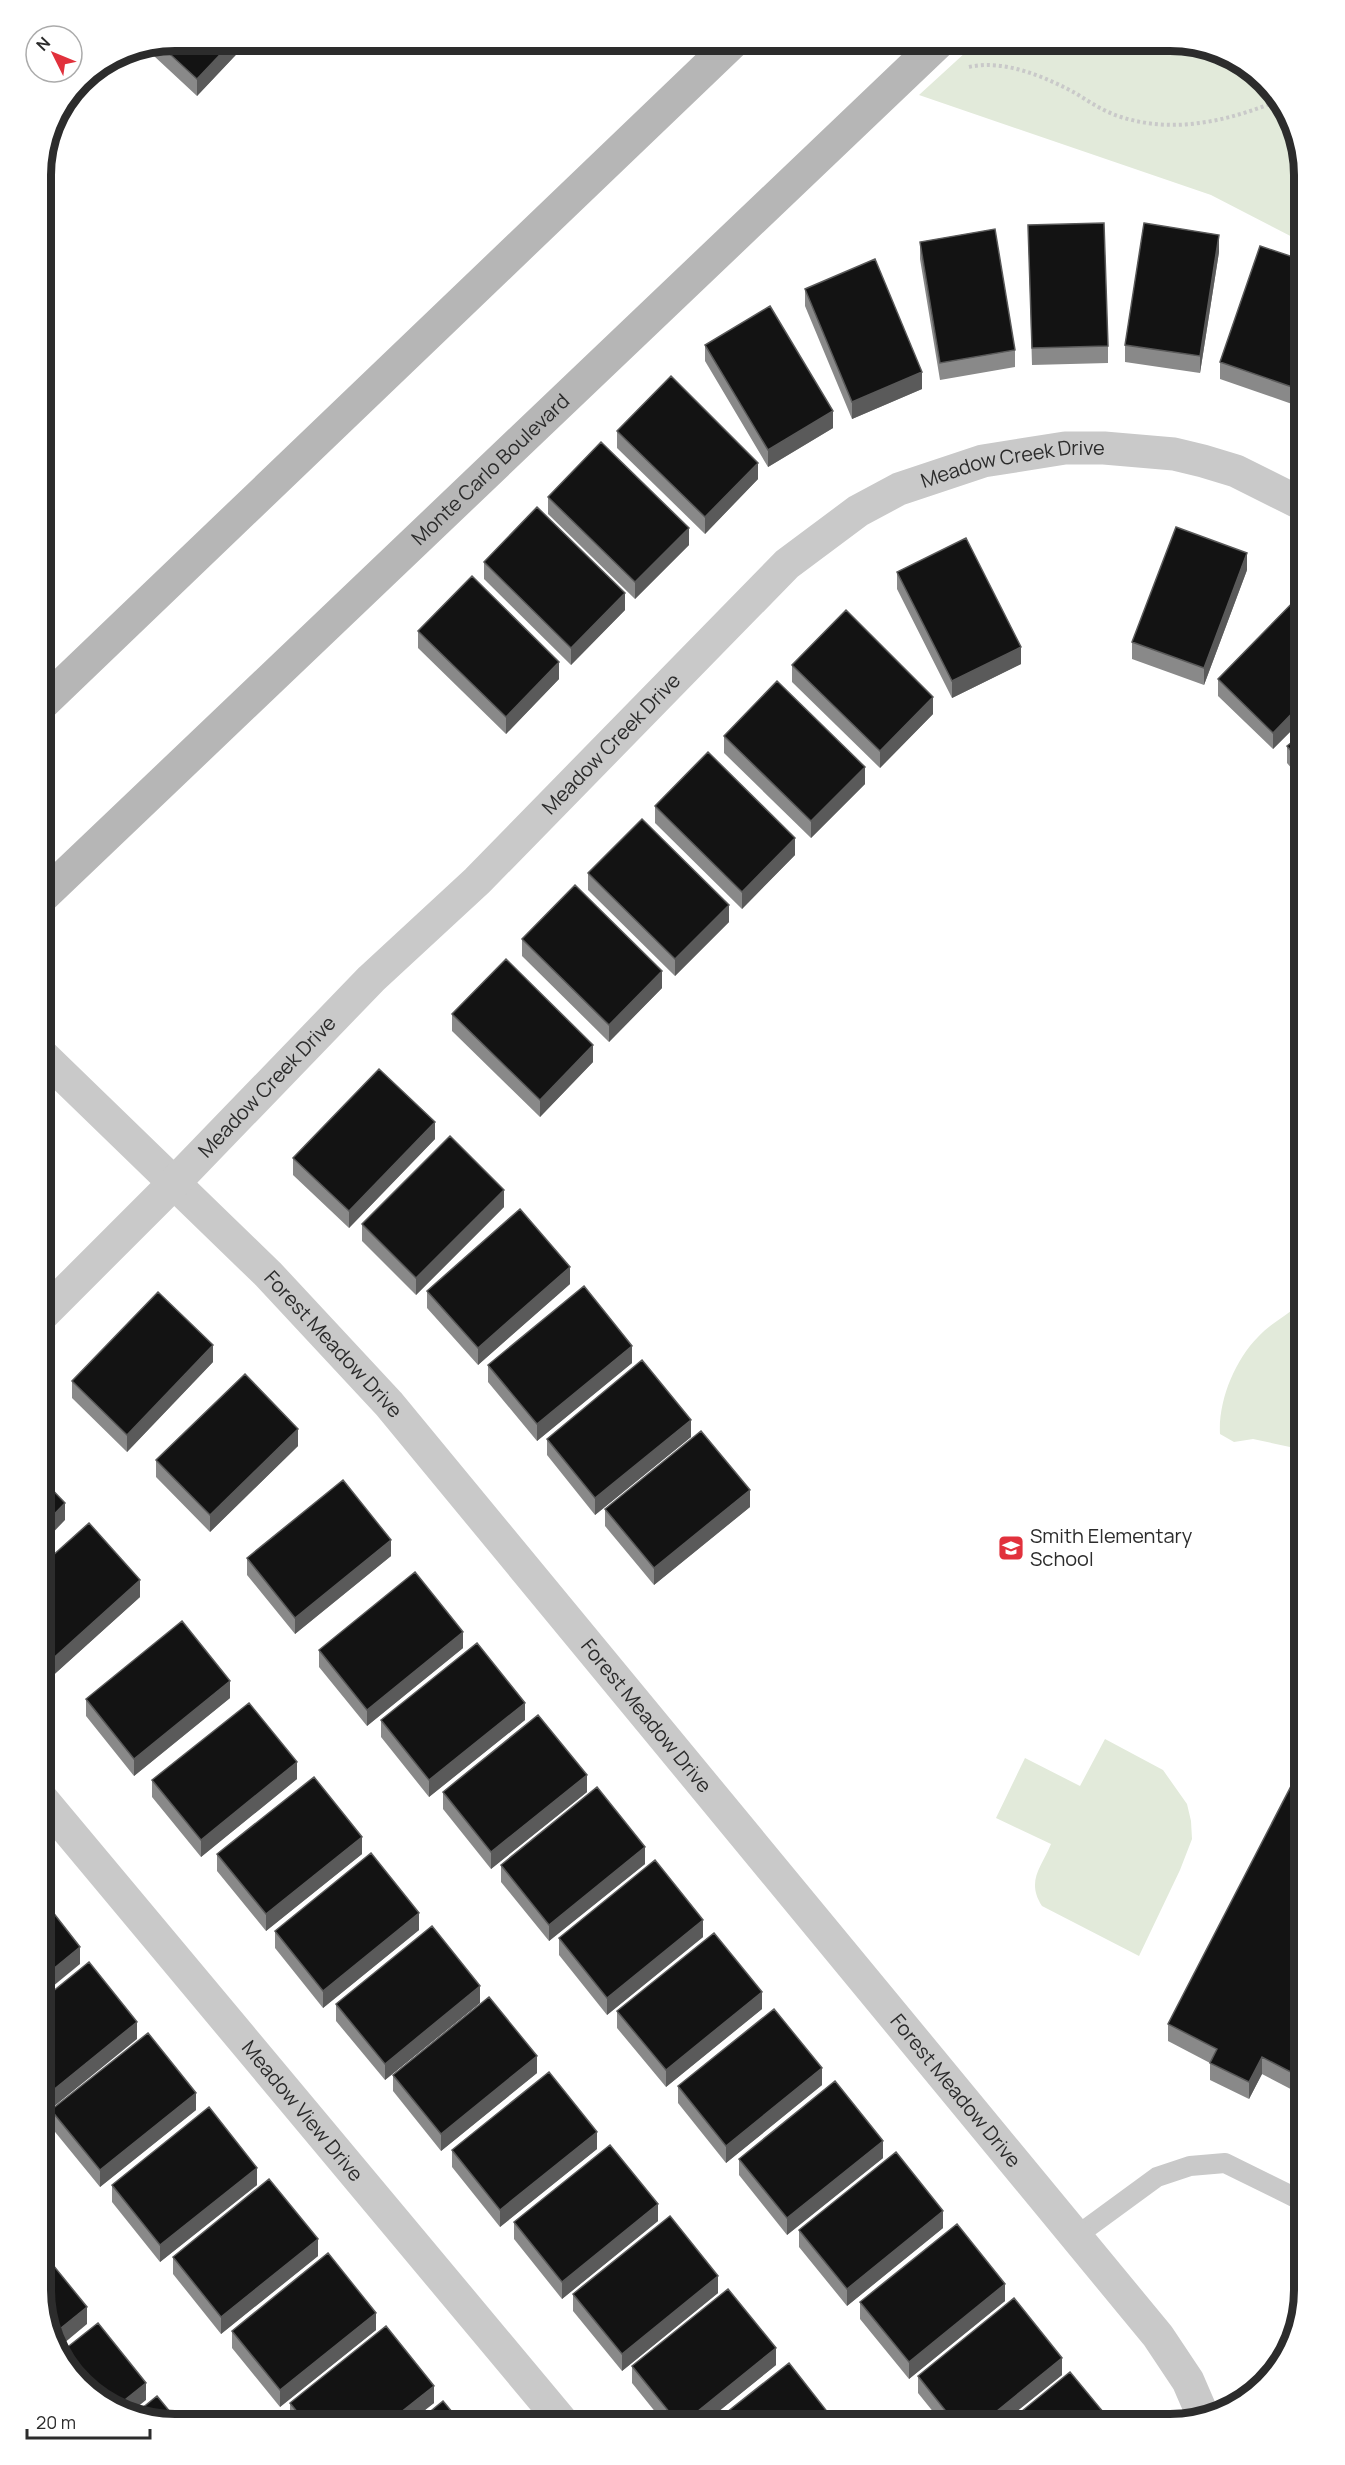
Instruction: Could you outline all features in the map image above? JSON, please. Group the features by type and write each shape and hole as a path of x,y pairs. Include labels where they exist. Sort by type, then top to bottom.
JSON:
{"main road":[{"path":"51,695 724,51"},
{"name":"Monte Carlo Boulevard","path":"51,888 930,51"}],"street":[{"name":"Meadow Creek Drive","path":"51,1306 174,1183 371,979 477,881 787,564 858,511 898,489 983,461 1056,450 1104,448 1163,453 1203,461 1236,471 1294,500"},
{"name":"Forest Meadow Drive","path":"51,1064 268,1274 389,1404 1158,2336 1188,2381 1201,2410"},
{"name":"Meadow View Drive","path":"51,1811 556,2414"}],"lane":[{"path":"1076,2237 1157,2177 1190,2166 1225,2163 1294,2197"}],"path":[{"path":"962,68 984,63 1009,66 1075,93 1097,107 1122,118 1154,124 1185,125 1218,122 1270,103"}],"green space":[{"path":"967,51 1178,51 1217,60 1258,87 1285,128 1294,167 1294,238 1211,195 919,95"},
{"path":"1291,1311 1294,1312 1294,1448 1253,1439 1234,1442 1220,1434 1225,1395 1235,1369 1250,1346 1265,1330"},
{"path":"1105,1739 1163,1770 1187,1804 1191,1821 1192,1839 1180,1870 1139,1956 1042,1906 1037,1897 1035,1882 1051,1844 996,1818 1025,1758 1080,1786"}],"building":[{"path":"167,51 224,51 197,79"},
{"path":"1104,223 1108,346 1032,348 1028,225"},
{"path":"1144,223 1219,235 1200,356 1125,345"},
{"path":"995,229 1015,350 940,363 920,242"},
{"path":"1260,246 1294,257 1294,381 1292,387 1220,362"},
{"path":"875,259 922,372 852,402 805,289"},
{"path":"770,306 833,411 768,450 705,345"},
{"path":"671,376 758,463 705,517 617,431"},
{"path":"601,442 689,528 635,582 548,497"},
{"path":"537,507 625,593 571,648 484,562"},
{"path":"1176,527 1247,553 1204,668 1132,642"},
{"path":"966,538 1021,647 952,681 897,572"},
{"path":"472,576 559,662 506,717 418,631"},
{"path":"1294,601 1294,711 1273,733 1218,679"},
{"path":"846,610 933,697 880,751 792,665"},
{"path":"777,681 865,767 811,821 724,736"},
{"path":"1294,741 1294,754 1287,746"},
{"path":"708,752 795,838 742,892 655,806"},
{"path":"642,819 729,905 675,959 588,873"},
{"path":"575,885 662,971 609,1025 522,939"},
{"path":"506,959 593,1045 540,1100 452,1014"},
{"path":"379,1069 435,1122 349,1211 293,1158"},
{"path":"450,1136 504,1190 416,1278 362,1224"},
{"path":"520,1209 570,1267 478,1348 427,1291"},
{"path":"584,1286 632,1346 537,1424 488,1365"},
{"path":"158,1292 213,1345 127,1435 72,1381"},
{"path":"642,1360 691,1420 595,1498 547,1439"},
{"path":"245,1374 298,1429 210,1515 156,1460"},
{"path":"701,1431 750,1490 654,1568 605,1509"},
{"path":"343,1480 391,1540 295,1618 247,1558"},
{"path":"51,1488 65,1503 51,1518"},
{"path":"89,1523 140,1580 51,1660 51,1557"},
{"path":"415,1572 463,1632 367,1710 319,1650"},
{"path":"182,1621 230,1681 134,1759 86,1699"},
{"path":"477,1643 525,1703 429,1780 381,1720"},
{"path":"249,1703 297,1762 201,1840 152,1780"},
{"path":"538,1715 587,1775 491,1852 443,1792"},
{"path":"314,1777 362,1837 266,1914 217,1854"},
{"path":"1294,1780 1294,2074 1262,2057 1249,2082 1210,2063 1217,2049 1168,2024"},
{"path":"597,1787 645,1847 549,1925 501,1865"},
{"path":"371,1853 419,1913 323,1991 275,1931"},
{"path":"655,1860 703,1920 607,1998 559,1938"},
{"path":"51,1910 80,1947 51,1971"},
{"path":"432,1926 480,1986 385,2064 336,2004"},
{"path":"714,1933 762,1992 666,2070 617,2011"},
{"path":"89,1962 137,2022 51,2092 51,1993"},
{"path":"489,1997 537,2056 441,2134 393,2075"},
{"path":"774,2009 822,2068 726,2146 678,2086"},
{"path":"148,2033 196,2093 100,2170 51,2110"},
{"path":"549,2072 597,2132 500,2210 452,2150"},
{"path":"835,2081 883,2141 787,2218 739,2159"},
{"path":"209,2107 257,2168 160,2245 112,2185"},
{"path":"610,2145 658,2204 562,2282 514,2222"},
{"path":"896,2152 943,2211 847,2289 799,2230"},
{"path":"269,2179 318,2239 221,2317 173,2257"},
{"path":"670,2216 718,2276 622,2354 573,2294"},
{"path":"957,2224 1005,2284 909,2362 860,2302"},
{"path":"328,2253 376,2313 280,2390 232,2331"},
{"path":"51,2263 87,2307 58,2331 52,2306"},
{"path":"728,2289 776,2348 694,2414 671,2414 632,2366"},
{"path":"1014,2298 1062,2358 993,2414 948,2414 918,2376"},
{"path":"98,2323 146,2383 122,2402 120,2401 87,2378 66,2348"},
{"path":"386,2326 434,2386 399,2414 299,2414 290,2403"},
{"path":"789,2363 829,2414 725,2414"},
{"path":"1070,2372 1105,2414 1018,2414"},
{"path":"157,2396 172,2414 151,2412 141,2409"},
{"path":"443,2401 454,2414 427,2414"}],"place":[{"name":"Smith Elementary School","path":"1011,1548"}]}
